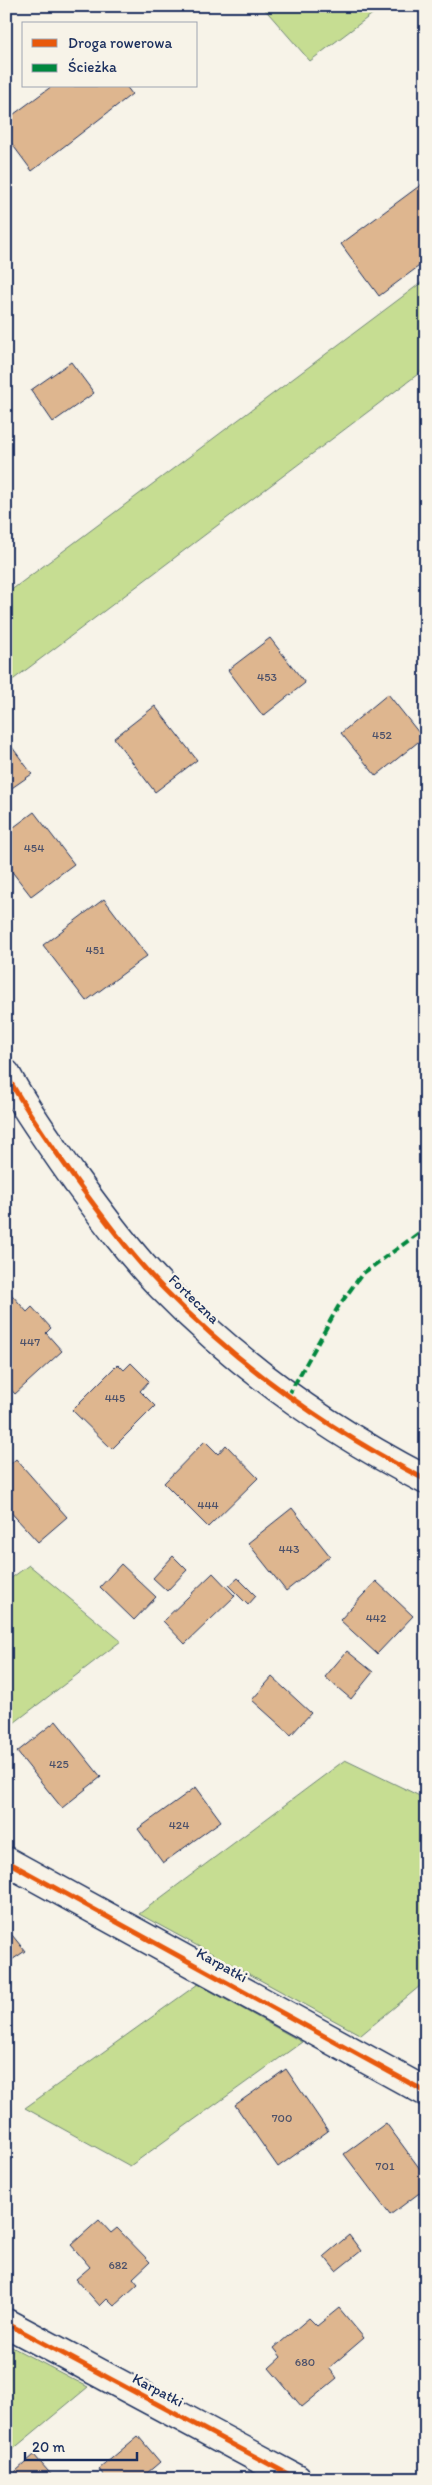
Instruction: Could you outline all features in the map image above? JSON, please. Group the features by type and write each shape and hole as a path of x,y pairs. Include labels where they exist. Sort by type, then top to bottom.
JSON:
{"street":[{"name":"Forteczna","path":"6,1074 37,1126 103,1217 161,1286 226,1347 288,1396 353,1438 426,1480"},
{"name":"Karpatki","path":"6,1861 426,2092"},
{"name":"Karpatki","path":"6,2323 297,2479"}],"green space":[{"path":"262,6 383,6 310,61"},
{"path":"426,279 426,368 6,685 6,594"},
{"path":"29,1565 121,1641 6,1729 6,1582"},
{"path":"345,1760 426,1799 426,1981 361,2035 139,1914"},
{"path":"198,1984 302,2042 130,2166 25,2108"},
{"path":"6,2344 88,2387 6,2455"}],"building":[{"path":"49,88 128,88 132,94 32,171 6,136 6,120"},
{"path":"426,181 426,261 379,296 341,244"},
{"path":"71,362 94,393 53,422 31,390"},
{"path":"270,638 305,683 263,716 228,670"},
{"path":"388,694 423,738 376,776 341,733"},
{"path":"155,706 197,760 155,792 114,738"},
{"path":"6,739 32,774 6,792"},
{"path":"34,812 74,864 31,896 6,864 6,833"},
{"path":"104,899 147,956 86,1001 43,945"},
{"path":"12,1295 27,1312 32,1307 51,1328 46,1333 62,1351 15,1394 6,1384 6,1299"},
{"path":"131,1363 149,1381 140,1391 155,1406 112,1449 72,1410 118,1364 124,1370"},
{"path":"205,1441 218,1454 226,1445 258,1478 208,1527 164,1483"},
{"path":"16,1459 67,1517 38,1542 6,1507 6,1468"},
{"path":"292,1508 330,1556 286,1591 248,1543"},
{"path":"173,1556 187,1570 167,1591 153,1578"},
{"path":"121,1564 156,1597 134,1620 100,1587"},
{"path":"213,1573 235,1596 185,1644 163,1621"},
{"path":"238,1578 256,1596 248,1605 229,1586"},
{"path":"376,1581 413,1616 377,1654 340,1620"},
{"path":"347,1651 373,1672 351,1699 325,1677"},
{"path":"272,1677 311,1713 291,1735 252,1700"},
{"path":"56,1721 101,1777 62,1808 17,1752"},
{"path":"196,1787 221,1821 163,1863 138,1829"},
{"path":"12,1935 25,1951 6,1964 6,1940"},
{"path":"286,2069 328,2131 278,2167 235,2105"},
{"path":"386,2123 426,2177 426,2188 390,2215 344,2154"},
{"path":"99,2220 111,2233 117,2228 150,2262 133,2278 138,2284 114,2306 107,2299 100,2306 76,2279 90,2267 71,2245"},
{"path":"349,2235 361,2251 336,2271 324,2256"},
{"path":"339,2308 364,2338 329,2368 337,2378 302,2407 269,2368 281,2357 274,2348 309,2318 317,2326"},
{"path":"138,2436 160,2462 140,2479 106,2479 99,2469"},
{"path":"34,2455 55,2479 7,2479"}],"marked path":[{"path":"288,1396 338,1307 362,1274 426,1228"}],"cycle path":[{"path":"6,1074 21,1100 72,1175 104,1218 150,1274 191,1316 253,1369 320,1418 390,1461 426,1480"},
{"path":"6,1861 426,2092"},
{"path":"6,2323 297,2479"}]}
